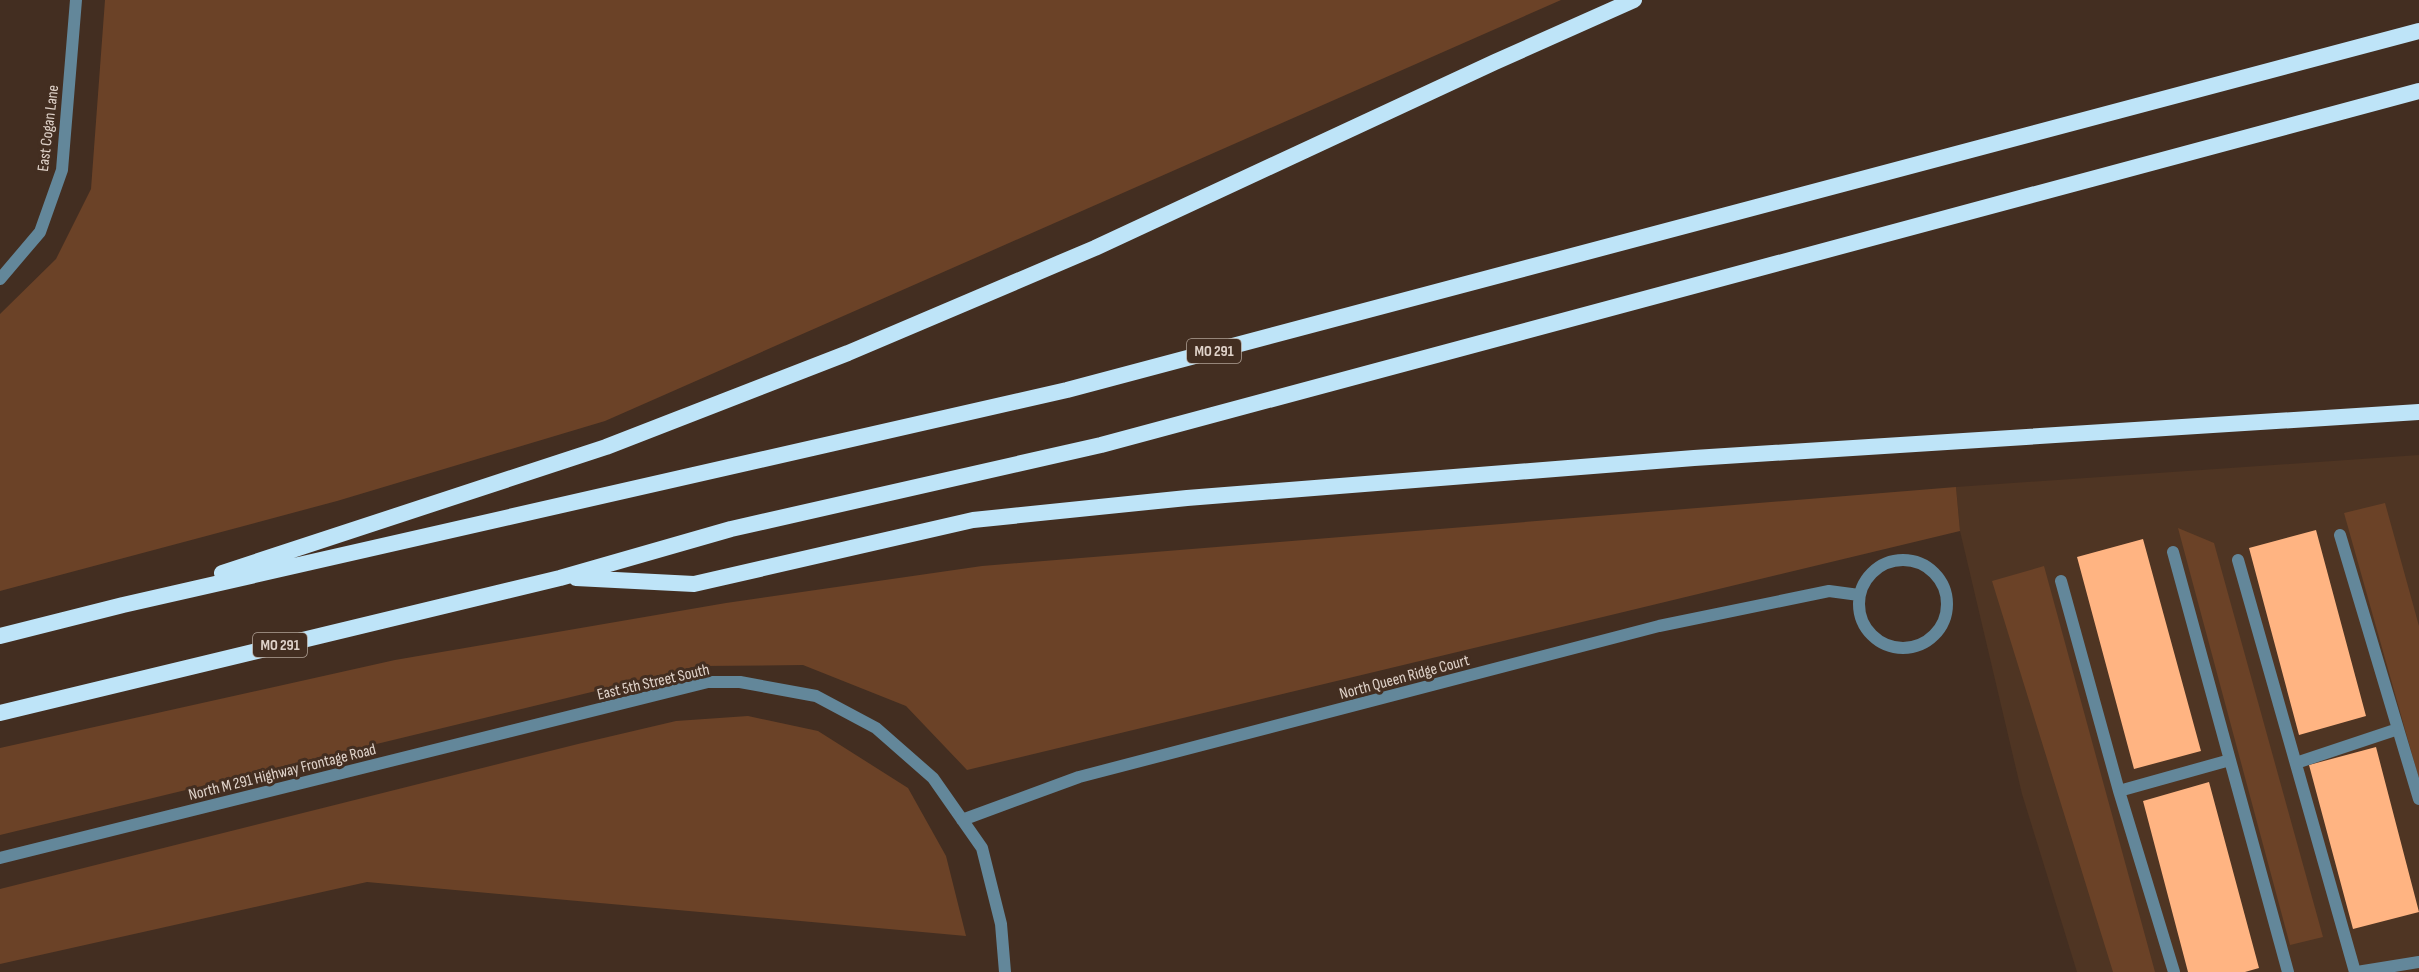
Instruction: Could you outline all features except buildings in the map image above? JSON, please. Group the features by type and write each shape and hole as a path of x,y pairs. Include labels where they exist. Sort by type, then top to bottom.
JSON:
{"highway":[{"path":"123,605 606,447 848,353 1095,248 1634,0"},
{"name":"MO 291","path":"0,636 123,605 1067,390 2419,31"},
{"name":"MO 291","path":"0,713 560,578 732,529 1101,445 2419,91"},
{"path":"560,578 694,584 974,520 1186,498 1694,458 2419,411"}],"street":[{"name":"East Cogan Lane","path":"0,279 40,232 62,170 76,0"},
{"path":"2340,535 2419,799"},
{"path":"2173,552 2288,972"},
{"path":"1898,560 1916,561 1932,570 1943,585 1947,603 1943,622 1932,636 1917,646 1898,648 1881,642 1867,630 1859,613 1859,595 1866,578 1880,565 1898,560"},
{"path":"2238,560 2356,972 2419,962"},
{"path":"2061,581 2119,791 2174,972"},
{"name":"North Queen Ridge Court","path":"962,820 1080,777 1659,626 1829,591 1859,595"},
{"name":"East 5th Street South","path":"572,716 708,682 740,682 816,696 876,728 933,778 982,848 1001,924 1005,972"},
{"name":"North M 291 Highway Frontage Road","path":"0,858 572,716"},
{"path":"2296,763 2398,729"},
{"path":"2119,791 2230,760"}],"shaded area":[{"path":"105,0 1561,0 605,421 337,501 0,591 0,314 56,259 91,189"},
{"path":"2419,455 2419,972 2077,972 2022,794 1960,531 1956,487"},
{"path":"1956,487 1960,531 967,770 906,706 803,665 699,666 0,835 0,748 395,660 726,603 982,566"},
{"path":"2385,503 2419,626 2419,779 2344,513"},
{"path":"2178,528 2214,543 2323,937 2290,945"},
{"path":"2044,566 2155,972 2113,972 1992,581"},
{"path":"748,716 818,731 908,788 946,856 966,936 367,882 0,964 0,889 676,721"}]}
